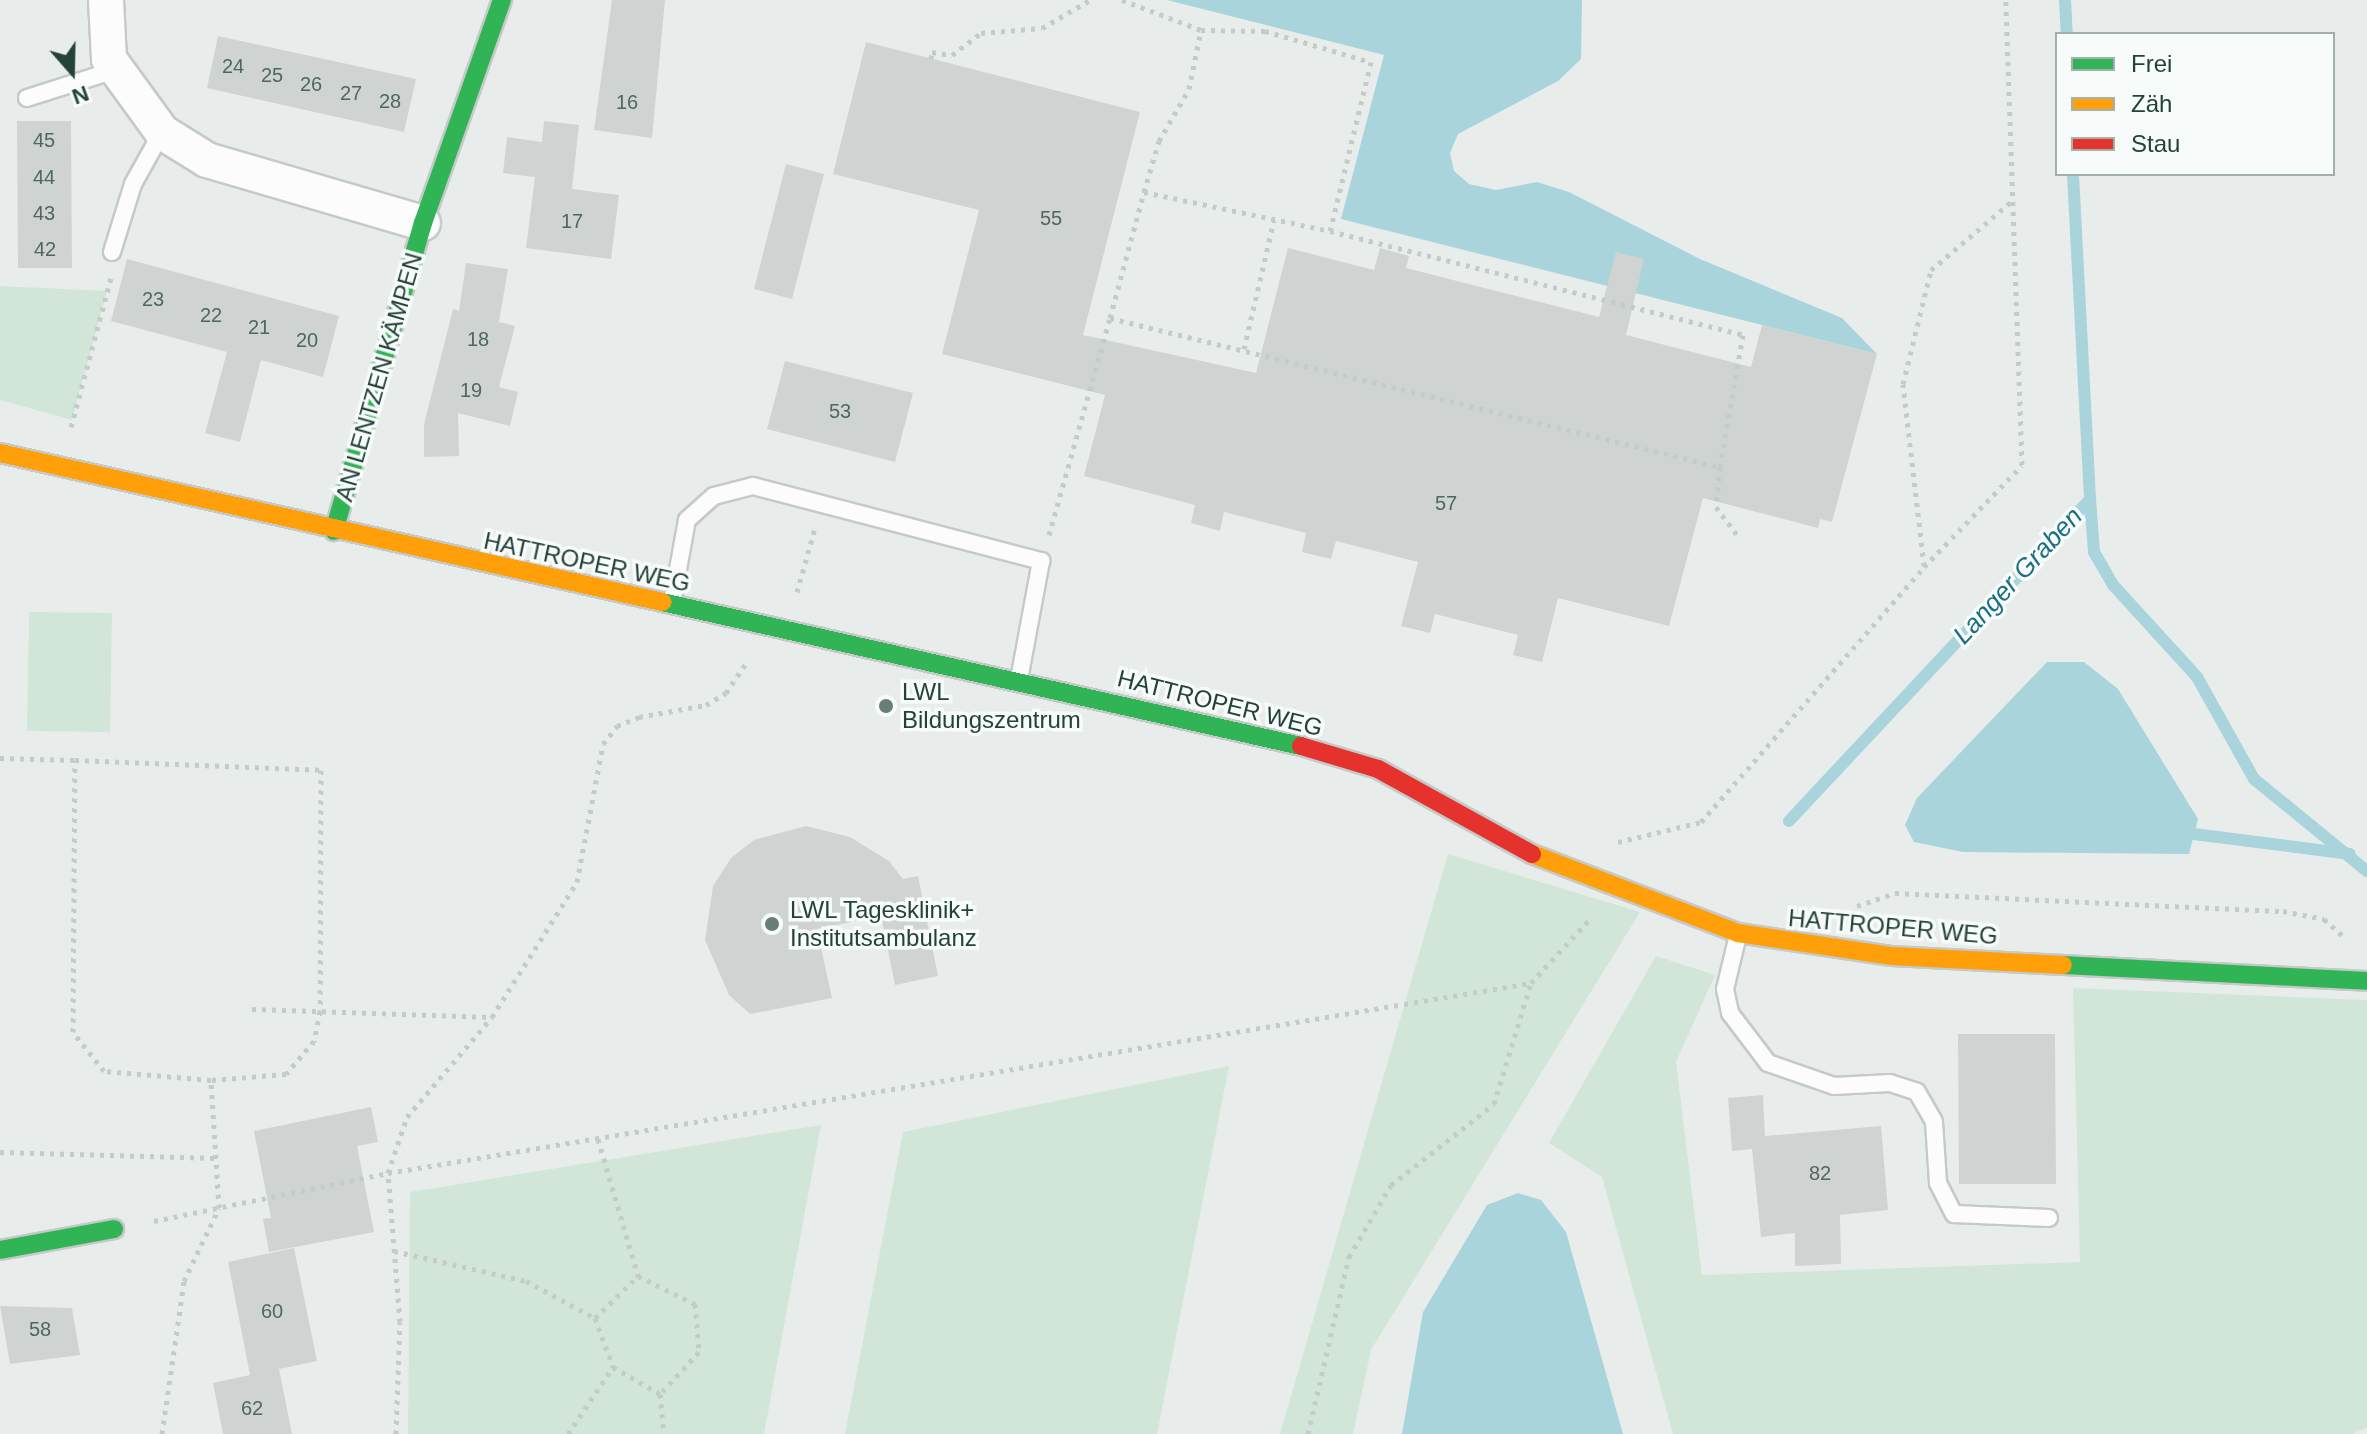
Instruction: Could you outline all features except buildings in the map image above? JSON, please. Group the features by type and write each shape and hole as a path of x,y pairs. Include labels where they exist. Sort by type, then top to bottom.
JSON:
{"main road":[{"name":"AN LENTZEN KÄMPEN","path":"334,531 423,223 502,0"},
{"name":"HATTROPER WEG","path":"0,453 334,531 1222,725 1378,769 1529,853 1738,933 1892,956 2367,981"},
{"path":"0,1250 114,1229"}],"street":[{"name":"AN LENTZEN KÄMPEN","path":"106,0 109,59 162,132 207,160 423,223"}],"lane":[{"path":"27,98 115,70"},
{"path":"112,252 133,184 162,132"},
{"path":"672,606 687,520 714,496 753,486 1041,561 1019,682"},
{"path":"1738,933 1725,989 1730,1013 1768,1063 1834,1086 1890,1083 1917,1092 1934,1122 1938,1183 1954,1214 2049,1218"}],"path":[{"path":"931,59 932,52 952,55 981,33 1004,27 1042,28 1090,0"},
{"path":"1122,0 1201,30 1265,31 1371,62 1330,231"},
{"path":"1602,846 1701,822 1924,567 2022,465 2006,0"},
{"path":"1041,561 1159,141 1189,89 1201,30"},
{"path":"1144,192 1330,231 1743,335 1716,507 1739,537"},
{"path":"1924,567 1903,384 1931,270 2011,202"},
{"path":"1244,349 1274,220"},
{"path":"60,466 110,289 112,252"},
{"path":"1110,318 1720,467"},
{"path":"786,630 822,504"},
{"path":"396,1434 394,1251 388,1173 407,1117 492,1017 577,882 603,744 617,726 706,705 726,693 749,657"},
{"path":"0,758 75,760 321,770 320,1011 314,1041 286,1074 211,1080 104,1071 73,1032 75,760"},
{"path":"1308,1434 1349,1257 1391,1185 1494,1104 1531,983 1619,887"},
{"path":"1845,910 1895,893 2283,911 2324,919 2350,942"},
{"path":"114,1229 388,1173 1531,983"},
{"path":"252,1009 492,1017"},
{"path":"162,1434 184,1281 219,1208 211,1080"},
{"path":"598,1138 638,1276 695,1304 699,1352 660,1394 664,1434"},
{"path":"0,1152 216,1158"},
{"path":"394,1251 526,1281 595,1318 613,1367 660,1394"},
{"path":"595,1318 638,1276"},
{"path":"568,1434 613,1367"}],"green space":[{"path":"0,286 107,291 72,420 0,400"},
{"path":"29,612 112,613 110,732 27,731"},
{"path":"1448,854 1640,912 1371,1350 1353,1434 1280,1434"},
{"path":"1656,956 1715,975 1676,1062 1702,1275 2080,1262 2073,988 2367,1000 2367,1427 2353,1434 1673,1434 1602,1177 1549,1143"},
{"path":"1229,1066 1157,1434 845,1434 903,1132"},
{"path":"821,1125 764,1434 408,1434 410,1192"}],"water":[{"path":"1167,0 1582,0 1581,59 1558,81 1458,134 1450,153 1454,171 1469,184 1496,190 1537,182 1569,192 1700,259 1842,318 1877,354 1341,219 1384,55"},
{"path":"2047,662 2084,662 2118,689 2198,819 2189,854 1963,852 1914,842 1905,825 1917,798"},
{"path":"1518,1193 1541,1200 1566,1232 1623,1434 1402,1434 1423,1312 1487,1205"}],"waterway":[{"name":"Langer Graben","path":"2065,0 2067,32"},
{"name":"Langer Graben","path":"1789,821 2090,499 2073,176"},
{"path":"2090,499 2094,552 2114,586 2197,677 2254,779 2367,871"},
{"path":"2194,834 2350,854"}],"traffic: fast":[{"path":"334,531 423,223 502,0"},
{"path":"662,602 1301,746"},
{"path":"2063,965 2367,981"},
{"path":"0,1250 114,1229"}],"traffic: slow":[{"path":"0,453 662,602"},
{"path":"1532,854 1738,933 1892,956 2063,965"}],"traffic: jam":[{"path":"1301,746 1378,769 1532,854"}],"place":[{"name":"LWL Bildungszentrum","path":"886,706"},
{"name":"LWL Tagesklinik+ Institutsambulanz","path":"772,924"}]}
